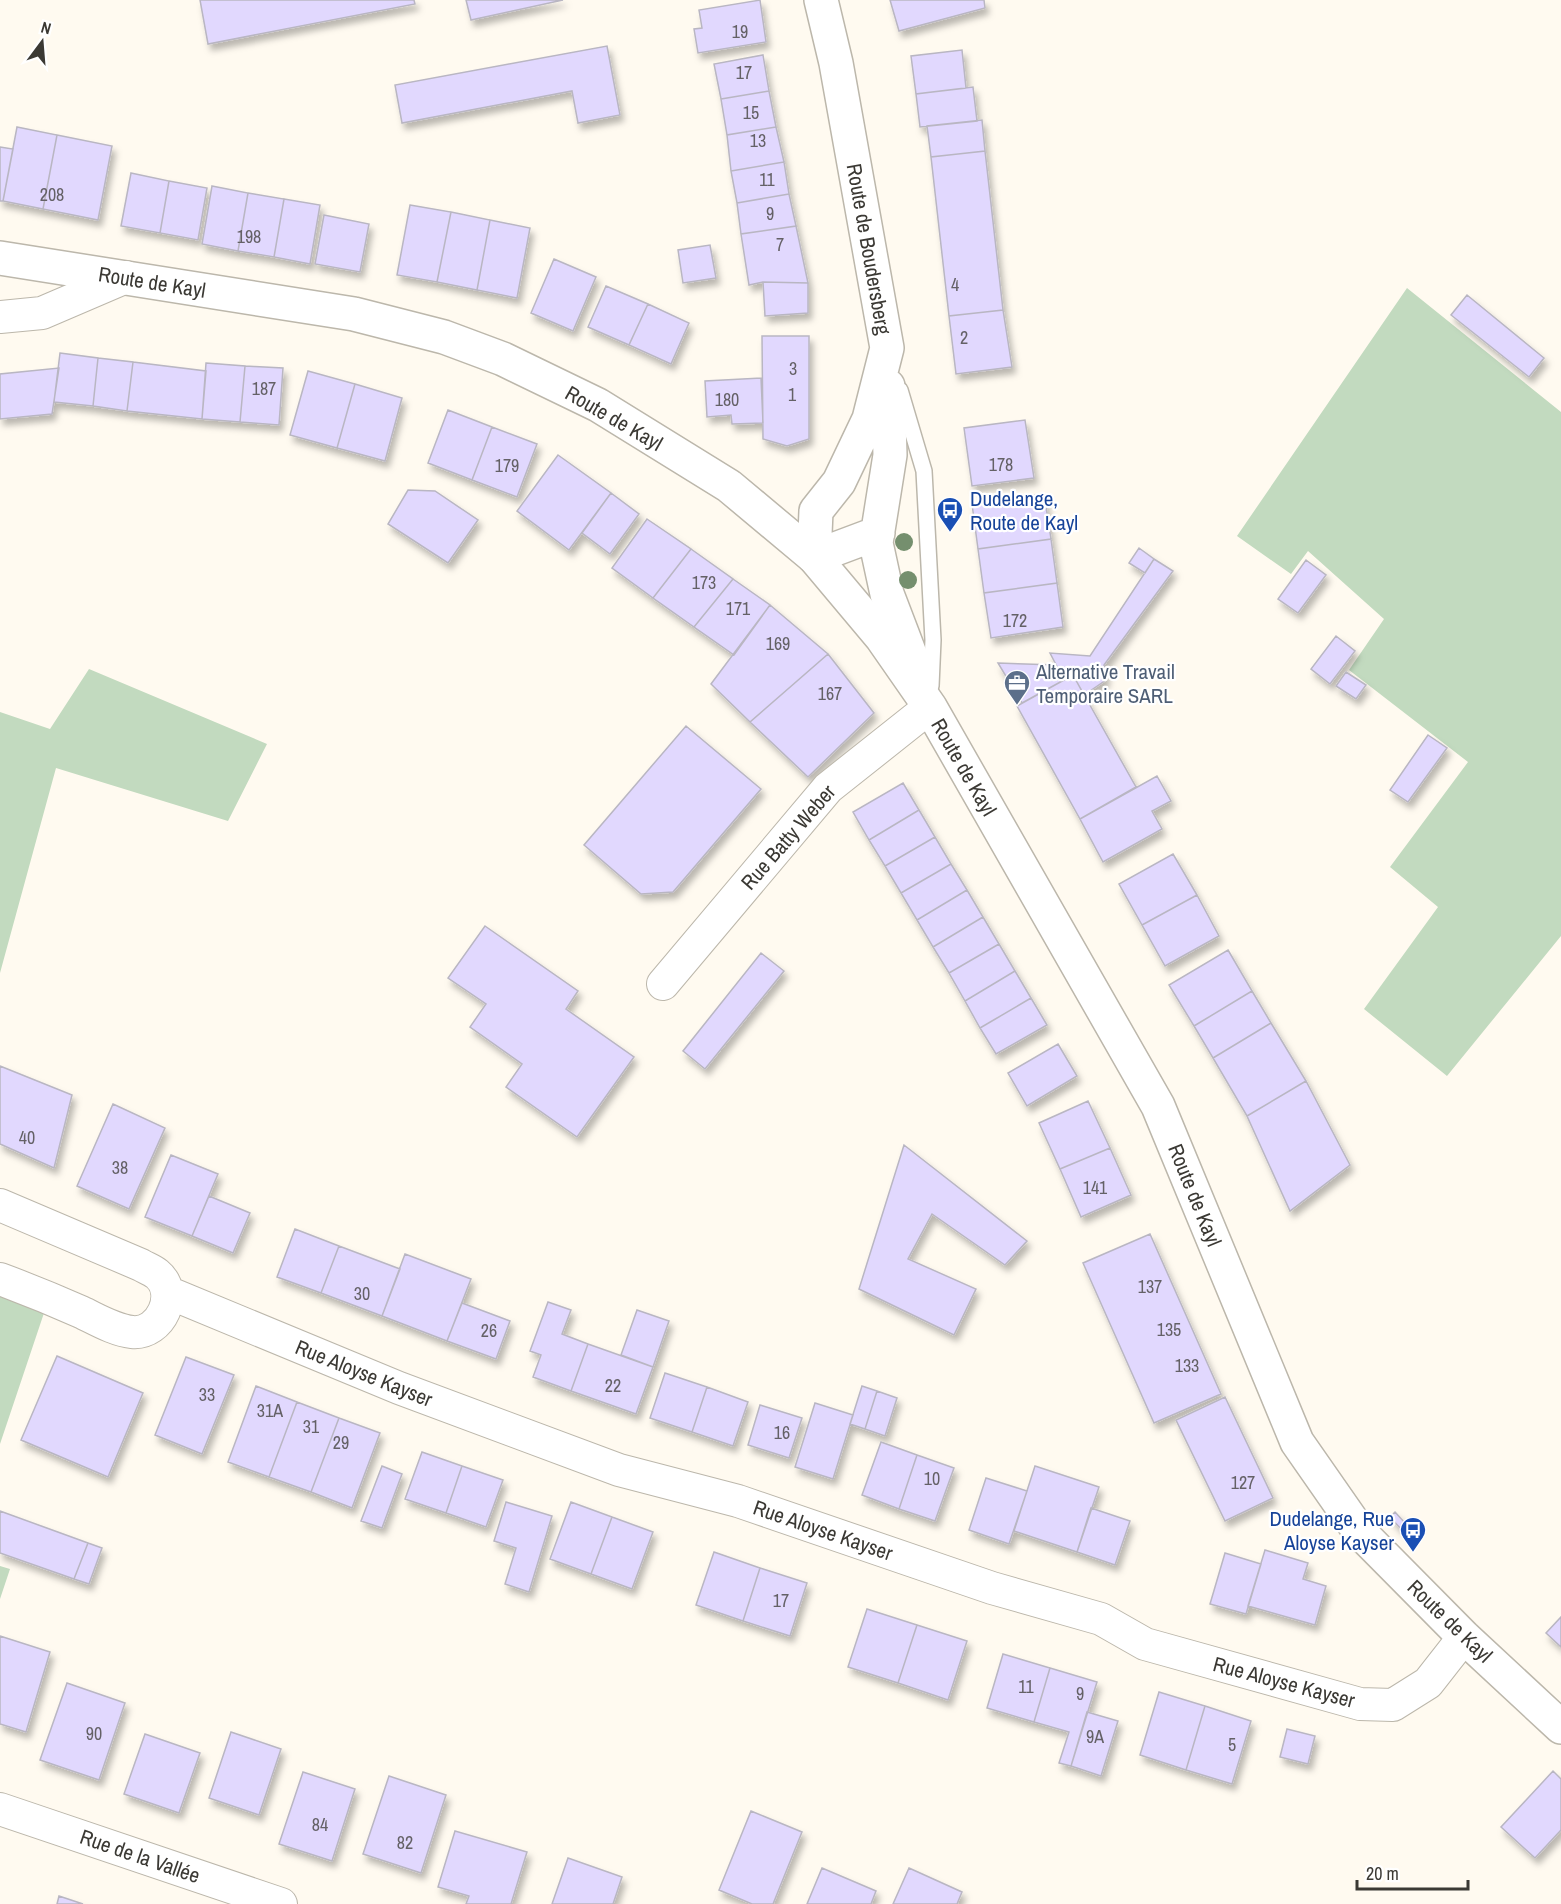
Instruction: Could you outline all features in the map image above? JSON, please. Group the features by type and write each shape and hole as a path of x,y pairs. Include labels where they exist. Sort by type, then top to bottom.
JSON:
{"main road":[{"name":"Route de Boudersberg","path":"814,557 816,511 839,482 869,419 887,348 836,63 821,0"},
{"name":"Route de Kayl","path":"0,258 354,314 444,337 502,359 598,405 729,486 814,557 882,638 930,707 1158,1106 1297,1442 1359,1531 1464,1636 1561,1727"},
{"path":"887,348 890,454 876,543 887,594 930,707"},
{"path":"814,557 878,533"}],"street":[{"path":"0,317 42,313 126,277"},
{"name":"Rue Batty Weber","path":"663,984 828,788 930,707"},
{"name":"Rue Aloyse Kayser","path":"0,1205 141,1265 158,1274 167,1292 399,1388 619,1470 738,1501 992,1588 1101,1619 1145,1644 1360,1704 1393,1705 1428,1683 1464,1636"},
{"path":"0,1279 39,1293 114,1327 133,1332 152,1327 165,1312 167,1292"},
{"name":"Rue de la Vallée","path":"0,1809 280,1904"}],"lane":[{"path":"887,348 924,471 933,640 930,707"}],"green space":[{"path":"1407,288 1561,412 1561,936 1447,1076 1364,1009 1438,907 1390,867 1468,762 1349,670 1384,619 1308,551 1291,574 1237,536"},
{"path":"89,669 267,744 228,821 56,768 0,973 0,712 50,729"},
{"path":"0,1294 46,1307 0,1444"},
{"path":"0,1566 10,1569 0,1599"}],"building":[{"path":"200,0 414,0 415,4 208,44"},
{"path":"466,0 563,0 471,20"},
{"path":"760,0 766,42 698,53 694,29 702,28 699,10"},
{"path":"890,0 984,0 985,8 899,31"},
{"path":"607,46 620,115 578,123 572,91 402,123 395,85"},
{"path":"962,50 966,88 916,94 911,56"},
{"path":"763,55 769,91 721,99 714,64"},
{"path":"973,87 977,121 920,127 916,94"},
{"path":"769,91 776,127 727,135 721,99"},
{"path":"982,120 985,151 931,157 927,126"},
{"path":"17,127 57,135 43,209 3,201"},
{"path":"776,127 784,162 731,171 727,135"},
{"path":"57,135 112,146 98,220 43,209"},
{"path":"0,147 13,149 3,201 0,201"},
{"path":"985,151 1003,310 949,316 931,157"},
{"path":"784,162 789,194 737,203 731,171"},
{"path":"131,173 169,181 160,233 121,226"},
{"path":"169,181 207,188 198,240 160,233"},
{"path":"212,186 248,193 238,251 202,244"},
{"path":"248,193 284,199 274,257 238,251"},
{"path":"789,194 796,226 741,234 737,203"},
{"path":"284,199 320,205 310,264 274,257"},
{"path":"410,205 451,212 437,282 397,275"},
{"path":"451,212 490,220 477,290 437,282"},
{"path":"324,215 369,224 360,272 315,264"},
{"path":"490,220 530,228 517,298 477,290"},
{"path":"796,226 808,283 763,282 749,285 741,234"},
{"path":"710,245 716,278 683,283 678,250"},
{"path":"554,259 596,277 573,331 531,313"},
{"path":"763,282 808,283 808,313 765,316"},
{"path":"606,286 648,304 629,345 588,327"},
{"path":"1467,295 1544,358 1529,377 1451,315"},
{"path":"648,304 689,323 671,364 629,345"},
{"path":"1003,310 1012,367 956,374 949,316"},
{"path":"762,336 809,336 809,439 787,446 763,439"},
{"path":"60,353 98,358 93,406 54,402"},
{"path":"98,358 133,362 127,411 93,406"},
{"path":"133,362 206,371 202,419 127,411"},
{"path":"206,363 245,366 240,422 202,419"},
{"path":"245,366 283,368 279,425 240,422"},
{"path":"59,368 52,414 0,419 0,374"},
{"path":"308,371 355,384 337,448 290,435"},
{"path":"761,378 763,423 732,424 731,415 707,417 705,381"},
{"path":"355,384 402,398 385,461 337,448"},
{"path":"448,410 492,427 472,480 428,463"},
{"path":"1025,420 1034,478 972,486 964,428"},
{"path":"492,427 537,444 517,497 472,480"},
{"path":"558,455 611,493 569,550 517,511"},
{"path":"408,490 435,491 478,520 448,563 388,524"},
{"path":"611,493 639,514 610,554 582,533"},
{"path":"1044,494 1051,539 978,549 972,504"},
{"path":"647,519 691,549 653,598 612,568"},
{"path":"1051,539 1057,583 984,593 978,549"},
{"path":"1139,548 1154,559 1145,573 1129,563"},
{"path":"691,549 733,579 694,627 653,598"},
{"path":"1154,559 1173,571 1104,665 1106,680 1084,695 1073,675 1064,680 1050,653 1090,656"},
{"path":"1306,560 1326,575 1298,613 1278,599"},
{"path":"733,579 770,605 734,655 694,627"},
{"path":"1057,583 1063,627 991,638 984,593"},
{"path":"770,605 828,654 750,722 711,684"},
{"path":"1336,636 1355,651 1330,684 1311,669"},
{"path":"828,654 874,713 808,777 750,722"},
{"path":"998,663 1056,665 1064,680 1022,703"},
{"path":"1346,672 1366,685 1356,699 1336,686"},
{"path":"1073,675 1136,787 1080,819 1017,706"},
{"path":"686,726 761,789 673,892 641,894 584,845"},
{"path":"1428,735 1447,748 1408,802 1390,790"},
{"path":"1157,776 1171,801 1152,811 1162,829 1103,862 1080,819"},
{"path":"903,783 919,810 869,840 853,812"},
{"path":"919,810 935,837 885,866 869,840"},
{"path":"935,837 951,864 901,893 885,866"},
{"path":"1173,854 1197,895 1142,925 1119,884"},
{"path":"951,864 967,890 917,920 901,893"},
{"path":"967,890 983,917 933,947 917,920"},
{"path":"1197,895 1219,936 1165,966 1142,925"},
{"path":"983,917 999,944 949,973 933,947"},
{"path":"485,926 578,991 566,1009 634,1057 577,1137 506,1087 522,1064 470,1027 486,1004 448,978"},
{"path":"999,944 1015,971 965,1001 949,973"},
{"path":"1228,950 1252,991 1194,1026 1169,985"},
{"path":"761,953 784,971 705,1069 683,1051"},
{"path":"1015,971 1031,998 980,1028 965,1001"},
{"path":"1252,991 1271,1023 1213,1058 1194,1026"},
{"path":"1031,998 1047,1025 996,1054 980,1028"},
{"path":"1271,1023 1306,1081 1247,1116 1213,1058"},
{"path":"1058,1044 1077,1076 1027,1106 1008,1073"},
{"path":"0,1066 72,1095 54,1168 0,1144"},
{"path":"1306,1081 1350,1165 1290,1211 1247,1116"},
{"path":"1088,1101 1110,1148 1060,1169 1039,1123"},
{"path":"113,1104 165,1128 129,1209 77,1186"},
{"path":"904,1145 1027,1241 1005,1265 932,1214 908,1259 976,1289 954,1335 859,1289"},
{"path":"1110,1148 1131,1195 1081,1217 1060,1169"},
{"path":"171,1155 218,1174 192,1236 145,1217"},
{"path":"209,1196 250,1213 233,1253 192,1236"},
{"path":"295,1229 339,1246 321,1293 277,1277"},
{"path":"1150,1234 1221,1394 1154,1423 1083,1263"},
{"path":"339,1246 400,1269 382,1316 321,1293"},
{"path":"405,1254 471,1279 447,1341 382,1316"},
{"path":"548,1302 571,1310 562,1334 588,1344 571,1391 533,1377 541,1355 530,1351"},
{"path":"462,1303 510,1321 496,1359 447,1341"},
{"path":"637,1310 669,1321 653,1367 621,1355"},
{"path":"588,1344 653,1367 636,1414 571,1391"},
{"path":"57,1356 143,1393 108,1477 21,1440"},
{"path":"186,1357 234,1375 202,1454 155,1435"},
{"path":"665,1373 707,1387 692,1432 650,1418"},
{"path":"256,1386 297,1402 269,1477 228,1462"},
{"path":"862,1386 877,1391 865,1429 850,1424"},
{"path":"707,1387 748,1402 733,1446 692,1432"},
{"path":"877,1391 897,1398 885,1436 865,1429"},
{"path":"1225,1397 1273,1498 1225,1521 1176,1420"},
{"path":"297,1402 339,1418 311,1492 269,1477"},
{"path":"815,1403 853,1415 833,1479 795,1467"},
{"path":"760,1405 802,1418 789,1458 748,1445"},
{"path":"339,1418 380,1433 352,1508 311,1492"},
{"path":"881,1442 917,1455 899,1509 862,1495"},
{"path":"422,1452 462,1466 446,1513 405,1499"},
{"path":"917,1455 954,1468 935,1521 899,1509"},
{"path":"382,1466 402,1474 382,1528 361,1521"},
{"path":"462,1466 503,1480 486,1527 446,1513"},
{"path":"1035,1466 1099,1487 1077,1552 1014,1531"},
{"path":"986,1478 1027,1491 1009,1544 969,1530"},
{"path":"506,1502 552,1516 529,1592 505,1584 516,1548 494,1541"},
{"path":"571,1502 612,1517 591,1574 550,1559"},
{"path":"1091,1508 1130,1521 1115,1565 1077,1552"},
{"path":"0,1511 88,1543 74,1579 0,1553"},
{"path":"1395,1512 1406,1524 1401,1529 1390,1517"},
{"path":"612,1517 653,1532 632,1589 591,1574"},
{"path":"88,1543 102,1548 89,1584 74,1579"},
{"path":"1265,1550 1308,1563 1303,1579 1326,1586 1315,1625 1248,1606"},
{"path":"714,1552 760,1568 743,1621 696,1605"},
{"path":"1225,1553 1261,1564 1246,1614 1210,1604"},
{"path":"760,1568 807,1583 790,1636 743,1621"},
{"path":"867,1609 917,1625 898,1683 848,1667"},
{"path":"1561,1617 1561,1647 1546,1633"},
{"path":"917,1625 967,1641 948,1700 898,1683"},
{"path":"0,1636 50,1652 26,1732 0,1724"},
{"path":"1003,1654 1050,1668 1034,1722 987,1708"},
{"path":"1050,1668 1097,1682 1071,1766 1059,1763 1069,1732 1034,1722"},
{"path":"67,1683 125,1703 99,1780 40,1760"},
{"path":"1159,1692 1205,1706 1186,1770 1140,1755"},
{"path":"1205,1706 1251,1721 1232,1784 1186,1770"},
{"path":"1087,1712 1118,1721 1101,1776 1071,1766"},
{"path":"1287,1729 1315,1736 1308,1764 1280,1757"},
{"path":"231,1732 281,1749 259,1815 209,1798"},
{"path":"145,1734 200,1753 179,1813 124,1794"},
{"path":"1553,1771 1561,1779 1561,1830 1535,1858 1501,1827"},
{"path":"303,1772 355,1789 332,1861 279,1844"},
{"path":"389,1776 446,1795 421,1873 363,1854"},
{"path":"751,1811 802,1832 773,1904 752,1904 719,1890"},
{"path":"455,1831 527,1852 511,1904 466,1904 469,1896 438,1887"},
{"path":"568,1858 622,1877 613,1904 552,1904"},
{"path":"822,1868 876,1891 871,1904 807,1904"},
{"path":"909,1868 962,1892 957,1904 893,1904"},
{"path":"59,1896 83,1904 57,1904"}],"place":[{"name":"Dudelange, Route de Kayl","path":"950,533"},
{"name":"Alternative Travail Temporaire SARL","path":"1017,706"},
{"name":"Dudelange, Rue Aloyse Kayser","path":"1413,1553"}]}
